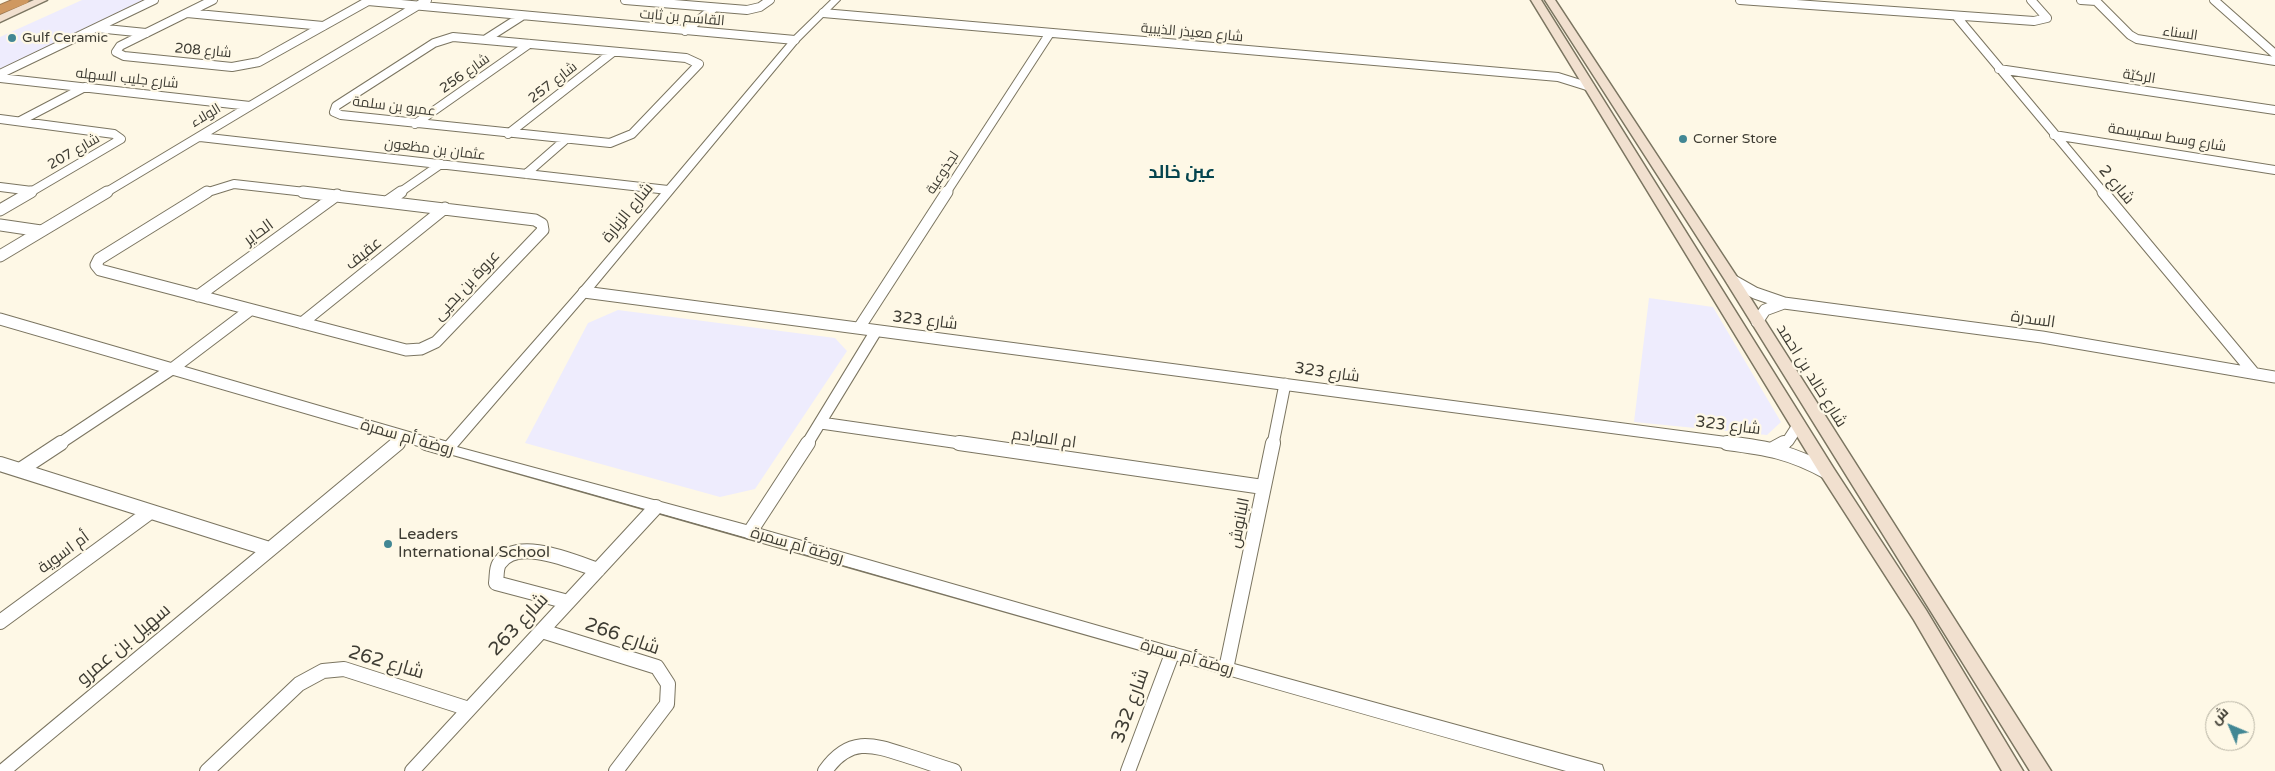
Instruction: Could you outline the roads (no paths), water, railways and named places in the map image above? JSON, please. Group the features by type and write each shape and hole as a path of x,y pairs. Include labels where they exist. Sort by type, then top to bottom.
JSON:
{"highway":[{"path":"0,10 23,0"}],"main road":[{"path":"0,19 42,0"},
{"path":"1536,0 1828,472 1920,615 2013,771"},
{"name":"شارع خالد بن احمد","path":"1550,0 1732,280 2041,771"}],"street":[{"path":"0,74 154,0"},
{"name":"شارع 208","path":"212,0 120,46 116,52 124,56 232,68 259,62 369,1 418,6"},
{"name":"الولاء","path":"0,256 427,0"},
{"path":"625,0 676,2 714,8 747,10 760,7 770,0"},
{"name":"شارع الزبارة","path":"447,449 584,292 795,40 836,0"},
{"path":"1740,0 1956,16 2043,20 2047,18 2031,0"},
{"name":"السناء","path":"2081,0 2095,1 2130,35 2137,39 2275,61"},
{"path":"2214,0 2275,54"},
{"name":"القاسم بن ثابت","path":"418,6 795,40"},
{"path":"685,31 714,8"},
{"path":"187,13 323,26"},
{"name":"شارع معيذر الذيبية","path":"823,13 1558,77 1569,76 1580,70"},
{"path":"486,39 522,16"},
{"name":"شارع 2","path":"1956,16 2252,372"},
{"name":"شارع 208","path":"96,28 146,32"},
{"name":"لجذوعية","path":"859,328 1050,33"},
{"name":"عمرو بن سلمة","path":"453,37 529,44 686,58 698,64 632,134 625,139 610,143 415,124 341,115 334,110 434,43 453,37"},
{"name":"شارع 256","path":"415,124 529,44"},
{"name":"شارع 257","path":"508,134 613,52"},
{"name":"الركيّة","path":"1999,69 2275,110"},
{"name":"شارع معيذر الذيبية","path":"1558,77 1590,87"},
{"name":"شارع جليب السهله","path":"0,78 250,106"},
{"path":"20,121 85,87"},
{"name":"شارع 207","path":"0,119 114,134 121,139 0,210"},
{"name":"شارع وسط سميسمة","path":"2054,134 2275,170"},
{"name":"عثمان بن مظعون","path":"200,137 668,190"},
{"path":"526,174 565,140"},
{"path":"388,201 441,164"},
{"name":"عروة بن يحيى","path":"234,184 337,195 535,220 542,224 543,230 436,342 421,349 406,350 250,310 100,270 96,265 100,259 210,190 222,185 234,184"},
{"path":"0,187 32,191"},
{"name":"الحاير","path":"198,296 337,195"},
{"name":"عقيف","path":"302,323 445,208"},
{"path":"0,225 41,231"},
{"name":"السدرة","path":"1732,280 1755,293 1784,303 2042,337 2275,377"},
{"name":"شارع 323","path":"584,292 1772,448 1802,458 1828,472"},
{"path":"1757,322 1765,310 1784,303"},
{"path":"20,470 172,369 250,310"},
{"name":"روضة أم سمرة","path":"0,319 405,437 750,532 1226,670 1595,771"},
{"name":"شارع 323","path":"750,532 876,331"},
{"name":"البانوش","path":"1226,670 1285,384"},
{"name":"ام المرادم","path":"820,423 1264,488"},
{"name":"شارع 323","path":"1772,448 1788,441 1799,424"},
{"name":"سهيل بن عمرو","path":"3,771 405,437"},
{"path":"0,464 269,549"},
{"name":"شارع 263","path":"412,771 656,507"},
{"name":"أم اسوية","path":"0,622 150,512"},
{"path":"568,602 496,584 495,572 497,563 513,551 525,550 598,570"},
{"name":"شارع 266","path":"542,631 657,667 665,674 669,682 670,693 667,704 616,771"},
{"name":"شارع 332","path":"1128,771 1172,654"},
{"name":"شارع 262","path":"207,771 299,684 323,671 344,669 469,709"},
{"path":"825,771 838,755 852,748 864,745 874,746 954,771"}],"place":[{"name":"Gulf Ceramic","path":"12,38"},
{"name":"Corner Store","path":"1683,139"},
{"name":"Leaders International School","path":"388,544"}],"district":[{"name":"عين خالد","path":"1182,173"}]}
